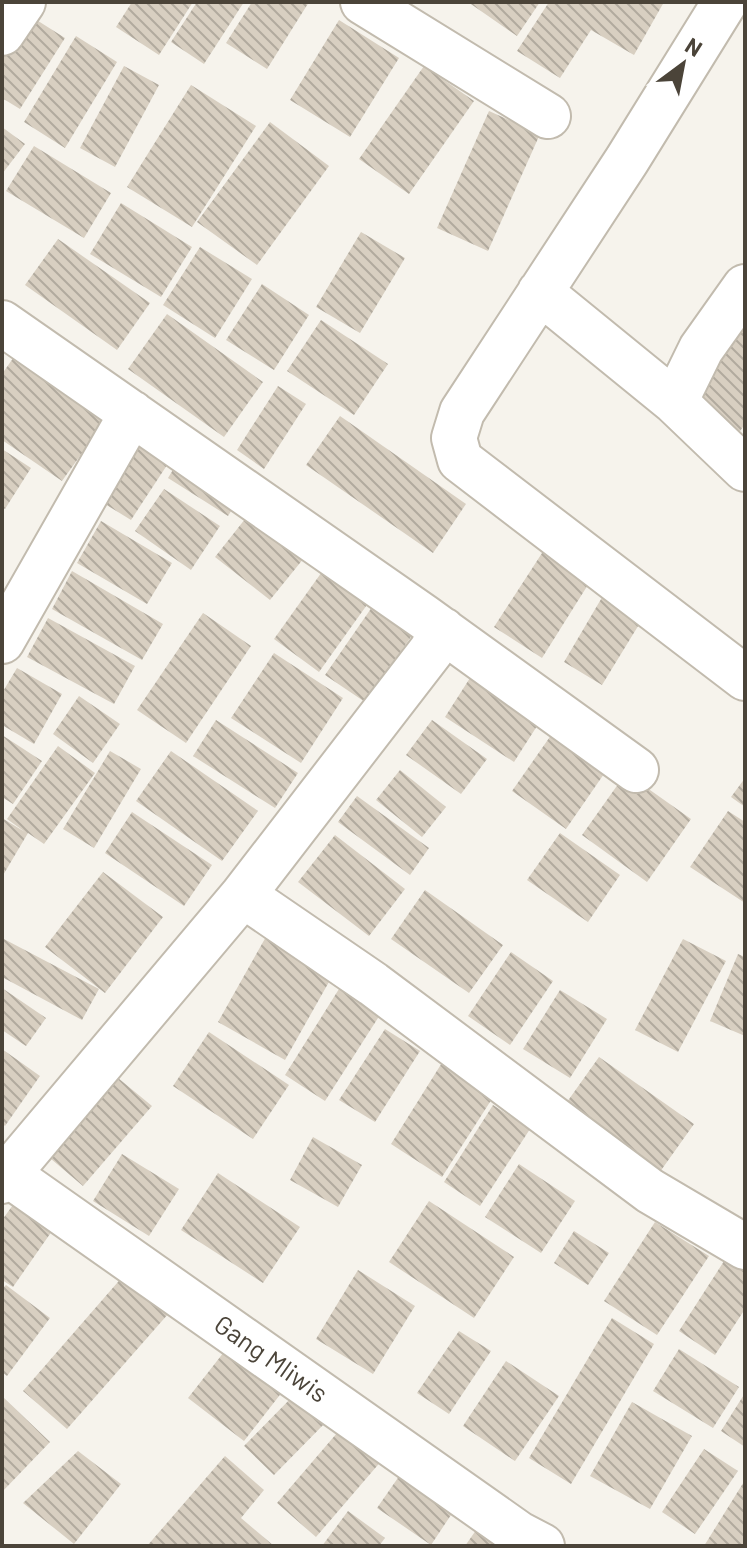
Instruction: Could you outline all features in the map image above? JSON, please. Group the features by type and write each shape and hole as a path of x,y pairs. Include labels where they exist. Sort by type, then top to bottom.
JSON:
{"street":[{"path":"2,33 23,2"},
{"path":"363,2 548,116"},
{"path":"725,2 627,160 462,412 454,438 460,460 745,678"},
{"path":"675,402 701,349 745,287"},
{"path":"540,292 675,402 745,469"},
{"path":"2,323 443,630 636,770"},
{"path":"2,641 132,413"},
{"path":"4,1175 243,895 431,651 443,630"},
{"path":"243,895 373,984 650,1191 745,1247"},
{"name":"Gang Mliwis","path":"4,1175 507,1525 542,1546"}],"building":[{"path":"132,2 193,2 159,55 116,27"},
{"path":"197,2 244,2 204,64 171,42"},
{"path":"252,2 309,2 267,69 226,43"},
{"path":"468,2 540,2 517,36"},
{"path":"549,2 664,2 634,55 591,30 560,78 517,51"},
{"path":"24,12 65,38 20,109 2,98 2,48"},
{"path":"339,20 399,58 350,137 290,100"},
{"path":"76,36 117,62 65,148 24,122"},
{"path":"124,66 159,85 115,167 80,148"},
{"path":"424,66 474,101 409,194 359,159"},
{"path":"191,85 256,126 192,227 127,187"},
{"path":"489,111 540,134 488,251 437,228"},
{"path":"270,122 329,166 257,265 197,222"},
{"path":"2,127 25,144 2,174"},
{"path":"34,146 111,193 84,238 6,191"},
{"path":"121,203 192,247 161,297 90,254"},
{"path":"361,232 405,258 360,333 316,307"},
{"path":"58,239 150,303 117,350 25,285"},
{"path":"200,247 252,279 215,338 163,305"},
{"path":"262,284 309,315 274,370 226,340"},
{"path":"745,305 745,424 738,434 685,401"},
{"path":"167,314 263,382 224,437 128,369"},
{"path":"321,320 388,364 354,415 287,371"},
{"path":"16,354 108,417 62,481 2,440 2,374"},
{"path":"278,386 306,404 264,469 237,450"},
{"path":"340,416 466,504 433,553 306,465"},
{"path":"134,431 173,456 131,520 92,496"},
{"path":"2,449 31,468 5,509 2,507"},
{"path":"182,455 243,492 228,516 168,478"},
{"path":"164,489 220,526 191,570 135,531"},
{"path":"249,514 304,558 270,600 215,557"},
{"path":"101,521 172,563 147,604 77,563"},
{"path":"544,550 591,580 542,658 494,627"},
{"path":"329,562 374,595 319,672 274,639"},
{"path":"72,571 163,624 142,660 52,609"},
{"path":"604,594 643,618 602,685 564,662"},
{"path":"379,597 420,624 365,702 325,675"},
{"path":"203,613 251,646 186,743 137,710"},
{"path":"48,618 135,666 114,704 27,657"},
{"path":"274,653 343,698 301,763 231,718"},
{"path":"477,667 546,712 514,762 445,717"},
{"path":"17,668 62,694 34,744 2,725 2,693"},
{"path":"79,696 120,724 93,763 53,734"},
{"path":"216,720 298,773 275,808 193,756"},
{"path":"432,720 487,759 461,794 406,755"},
{"path":"561,721 615,758 566,829 512,791"},
{"path":"2,735 42,761 13,804 2,797"},
{"path":"58,746 95,773 44,844 28,833 2,877 2,818 25,832 7,819"},
{"path":"110,751 141,769 94,848 63,829"},
{"path":"171,751 258,811 222,861 136,801"},
{"path":"400,770 446,807 422,837 376,800"},
{"path":"626,773 691,819 647,882 582,835"},
{"path":"745,778 745,807 731,797"},
{"path":"357,796 429,848 410,875 338,822"},
{"path":"728,811 745,822 745,903 690,867"},
{"path":"132,812 212,865 184,906 105,853"},
{"path":"560,833 620,875 588,922 527,880"},
{"path":"335,835 405,889 369,936 298,882"},
{"path":"103,872 163,917 105,993 45,947"},
{"path":"425,890 503,945 469,993 391,939"},
{"path":"267,935 334,973 285,1060 218,1022"},
{"path":"2,938 99,989 82,1020 2,977"},
{"path":"683,939 726,961 678,1052 635,1030"},
{"path":"511,952 553,981 510,1045 468,1016"},
{"path":"738,954 745,957 745,1036 710,1021"},
{"path":"344,981 385,1007 325,1101 285,1075"},
{"path":"2,988 46,1018 26,1046 2,1030"},
{"path":"560,990 607,1019 570,1078 523,1049"},
{"path":"385,1029 420,1051 375,1122 339,1100"},
{"path":"209,1032 289,1085 253,1139 173,1086"},
{"path":"2,1049 40,1076 5,1126 2,1123"},
{"path":"599,1057 694,1124 657,1176 562,1109"},
{"path":"445,1058 497,1091 442,1177 391,1144"},
{"path":"112,1073 152,1106 83,1186 44,1153"},
{"path":"493,1105 530,1129 480,1206 444,1182"},
{"path":"313,1137 362,1165 338,1207 290,1180"},
{"path":"122,1154 179,1189 149,1236 93,1201"},
{"path":"519,1164 575,1201 541,1253 485,1217"},
{"path":"218,1173 300,1227 263,1283 181,1230"},
{"path":"21,1194 59,1221 13,1287 2,1280 2,1220"},
{"path":"429,1201 514,1257 474,1318 389,1262"},
{"path":"655,1222 709,1256 657,1335 604,1301"},
{"path":"574,1231 609,1253 588,1285 554,1263"},
{"path":"726,1258 745,1271 745,1309 715,1355 679,1331"},
{"path":"358,1270 415,1306 373,1374 316,1339"},
{"path":"124,1275 169,1313 67,1429 23,1391"},
{"path":"6,1285 50,1318 7,1376 2,1372 2,1289"},
{"path":"612,1318 654,1344 571,1484 529,1458"},
{"path":"459,1331 491,1351 449,1414 417,1393"},
{"path":"231,1343 286,1387 244,1441 188,1398"},
{"path":"679,1349 739,1387 713,1428 653,1391"},
{"path":"506,1361 559,1396 515,1461 463,1426"},
{"path":"298,1391 327,1421 274,1475 244,1446"},
{"path":"745,1393 745,1447 721,1431"},
{"path":"4,1398 50,1442 2,1492 2,1400"},
{"path":"632,1402 692,1436 650,1509 590,1476"},
{"path":"343,1426 383,1459 316,1537 277,1503"},
{"path":"704,1449 738,1471 695,1534 662,1512"},
{"path":"78,1451 121,1484 74,1544 23,1503"},
{"path":"225,1456 264,1490 241,1518 274,1546 147,1546"},
{"path":"402,1472 455,1509 431,1545 377,1508"},
{"path":"745,1480 745,1546 704,1546"},
{"path":"348,1511 385,1538 379,1546 322,1546"},
{"path":"481,1523 516,1546 465,1546"}]}
